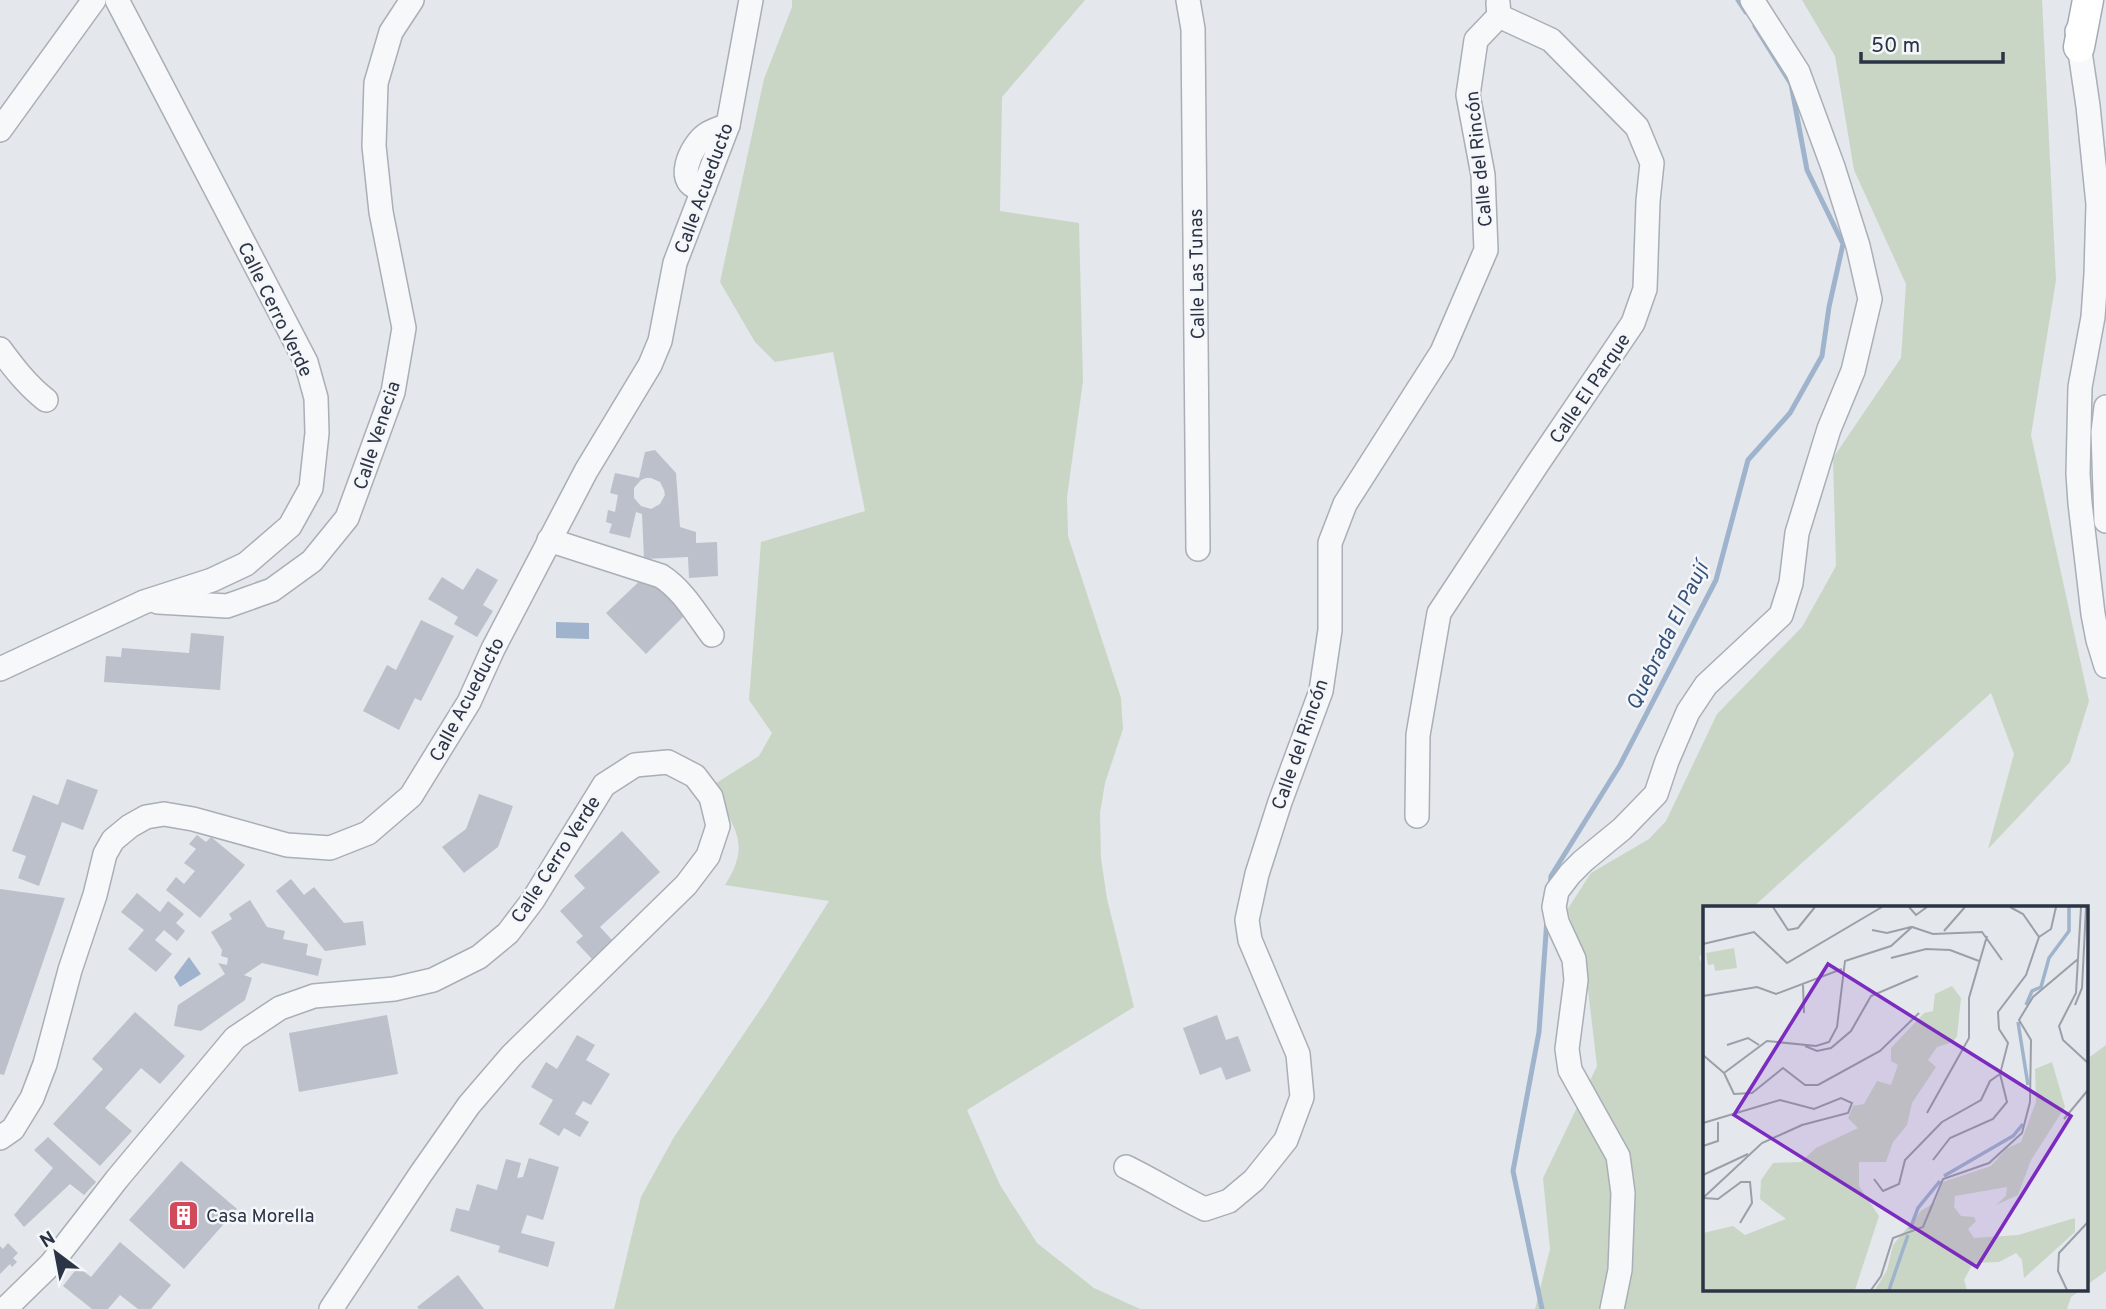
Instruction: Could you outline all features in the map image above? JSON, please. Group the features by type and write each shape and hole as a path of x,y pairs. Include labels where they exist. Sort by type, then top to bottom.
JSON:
{"main road":[{"path":"2079,47 2088,0"}],"street":[{"path":"0,130 94,0"},
{"name":"Calle Cerro Verde","path":"0,669 144,602 212,580 246,564 290,526 311,488 317,433 316,398 306,362 117,0"},
{"name":"Calle Venecia","path":"144,602 227,606 272,590 312,561 347,518 393,392 404,328 380,212 374,146 376,83 391,32 412,0"},
{"name":"Calle Acueducto","path":"0,1138 13,1129 32,1098 45,1064 70,970 106,854 113,840 146,817 164,814 193,819 287,845 330,848 368,833 411,796 469,702 493,649 586,471 650,365 660,341 675,264 727,125 751,0"},
{"name":"Calle Las Tunas","path":"1188,0 1194,29 1198,549"},
{"path":"1612,1309 1620,1270 1623,1193 1618,1156 1570,1070 1567,1049 1576,980 1574,959 1557,922 1554,907 1557,891 1583,861 1656,794 1688,712 1706,685 1780,615 1791,583 1797,533 1829,429 1853,371 1870,299 1858,246 1833,167 1798,72 1752,0"},
{"path":"2073,0 2098,204 2097,353 2080,387 2080,503 2093,614 2106,666"},
{"name":"Calle El Parque","path":"1417,816 1418,735 1439,614 1633,323 1646,289 1648,201 1652,163 1637,127 1551,40 1498,8"},
{"name":"Calle del Rincón","path":"1126,1167 1154,1180 1176,1196 1205,1209 1229,1202 1254,1180 1286,1140 1302,1097 1298,1054 1250,940 1247,920 1257,874 1276,814 1321,691 1330,630 1331,542 1345,504 1442,352 1486,250 1483,175 1468,96 1476,40 1498,8"},
{"path":"0,349 18,374 46,400"},
{"path":"2106,407 2103,432 2106,521"},
{"path":"550,540 660,576 672,583 712,635"},
{"name":"Calle Cerro Verde","path":"5,1309 51,1264 117,1179 234,1038 280,1008 314,996 394,989 432,980 479,957 508,933 533,900 604,785 635,765 668,762 695,776 711,797 718,826 708,856 685,886 512,1055 469,1105 331,1309"}],"green space":[{"path":"792,0 1085,0 1002,97 1000,211 1079,223 1083,381 1067,497 1068,536 1121,698 1123,729 1105,783 1100,813 1101,858 1107,899 1134,1007 967,1110 1000,1185 1037,1243 1094,1288 1140,1309 614,1309 641,1197 674,1137 766,1001 829,901 725,885 738,857 739,845 732,823 710,787 759,756 772,733 749,700 761,542 865,511 833,352 775,362 755,342 720,282 764,79 792,7"},
{"path":"1802,0 2042,0 2056,280 2031,435 2089,701 2070,762 1988,849 2014,754 1991,693 1754,906 1703,906 1703,953 1699,957 1703,966 1703,1292 2078,1292 2071,1297 2067,1309 1535,1309 1550,1249 1543,1178 1597,1066 1584,956 1567,910 1591,873 1649,839 1666,821 1717,714 1802,627 1836,566 1833,458 1901,358 1906,284 1854,170 1835,56"},
{"path":"2106,1045 2106,1271 2088,1284 2088,1058"}],"water":[{"path":"556,622 589,623 589,639 556,638"},
{"path":"189,957 201,974 180,987 174,977"}],"building":[{"path":"655,450 676,473 680,527 696,532 696,543 717,542 718,576 689,578 688,557 644,559 642,514 636,512 630,538 609,533 612,524 606,522 608,510 615,512 618,495 610,493 615,473 639,478 645,452","holes":["651,478 660,482 665,495 660,504 651,509 641,506 634,498 634,488 641,480"]},
{"path":"477,568 498,580 483,605 493,611 477,637 454,624 458,617 428,599 442,577 463,590"},
{"path":"646,575 685,615 646,654 606,613"},
{"path":"421,620 454,636 421,701 415,698 399,730 363,711 387,665 396,670"},
{"path":"191,633 224,636 220,690 104,682 106,656 121,657 122,648 189,653"},
{"path":"67,779 98,790 83,830 62,822 39,886 18,878 26,856 12,851 33,795 58,805"},
{"path":"479,794 513,806 498,847 464,873 442,847 466,829"},
{"path":"622,831 660,872 600,927 612,940 592,959 576,942 583,936 560,911 585,888 574,876"},
{"path":"197,835 206,842 211,837 245,865 200,918 166,890 176,877 184,884 195,871 184,863 196,849 189,844"},
{"path":"291,879 304,895 314,887 344,923 363,921 366,945 325,951 276,891"},
{"path":"0,889 65,898 4,1075 0,1074"},
{"path":"137,893 160,912 168,901 184,914 176,923 185,931 177,941 164,930 155,940 172,954 156,972 128,949 144,930 121,912"},
{"path":"250,900 267,927 285,931 283,939 308,944 306,955 322,959 318,976 262,963 244,975 252,978 245,1000 201,1031 174,1026 178,1005 225,974 218,963 227,965 228,958 221,956 222,950 211,932 232,919 229,914"},
{"path":"135,1012 185,1056 160,1084 141,1068 105,1108 132,1131 100,1166 53,1124 103,1069 92,1059"},
{"path":"387,1015 398,1074 299,1092 289,1033"},
{"path":"1217,1015 1226,1040 1238,1036 1251,1071 1226,1080 1221,1067 1200,1075 1183,1028"},
{"path":"577,1035 595,1045 586,1060 610,1074 591,1105 583,1101 575,1114 589,1122 580,1137 564,1128 559,1136 539,1124 553,1100 531,1087 546,1062 557,1069"},
{"path":"48,1137 96,1182 84,1195 70,1184 24,1227 14,1215 53,1168 34,1150"},
{"path":"529,1158 559,1167 543,1220 527,1215 521,1233 555,1242 548,1267 498,1252 500,1246 450,1231 456,1208 469,1211 477,1184 497,1190 506,1159 521,1163 517,1178 523,1177"},
{"name":"Casa Morella","path":"181,1161 237,1209 184,1269 129,1220"},
{"path":"120,1242 171,1285 151,1309 138,1309 120,1295 108,1309 92,1309 63,1286 78,1267 91,1277"},
{"path":"8,1243 18,1253 13,1258 17,1262 12,1267 10,1264 0,1274 0,1246 3,1249"},
{"path":"458,1275 484,1309 417,1307"}],"waterway":[{"name":"Quebrada El Paují","path":"1738,0 1746,12"},
{"name":"Quebrada El Paují","path":"1550,888 1551,876 1620,765 1716,580 1748,460 1790,413 1822,356 1829,307 1843,244 1807,170 1791,84 1755,26"},
{"name":"Quebrada El Paují","path":"1542,1309 1513,1171 1539,1032 1547,919"}],"place":[{"name":"Casa Morella","path":"183,1215"}]}
